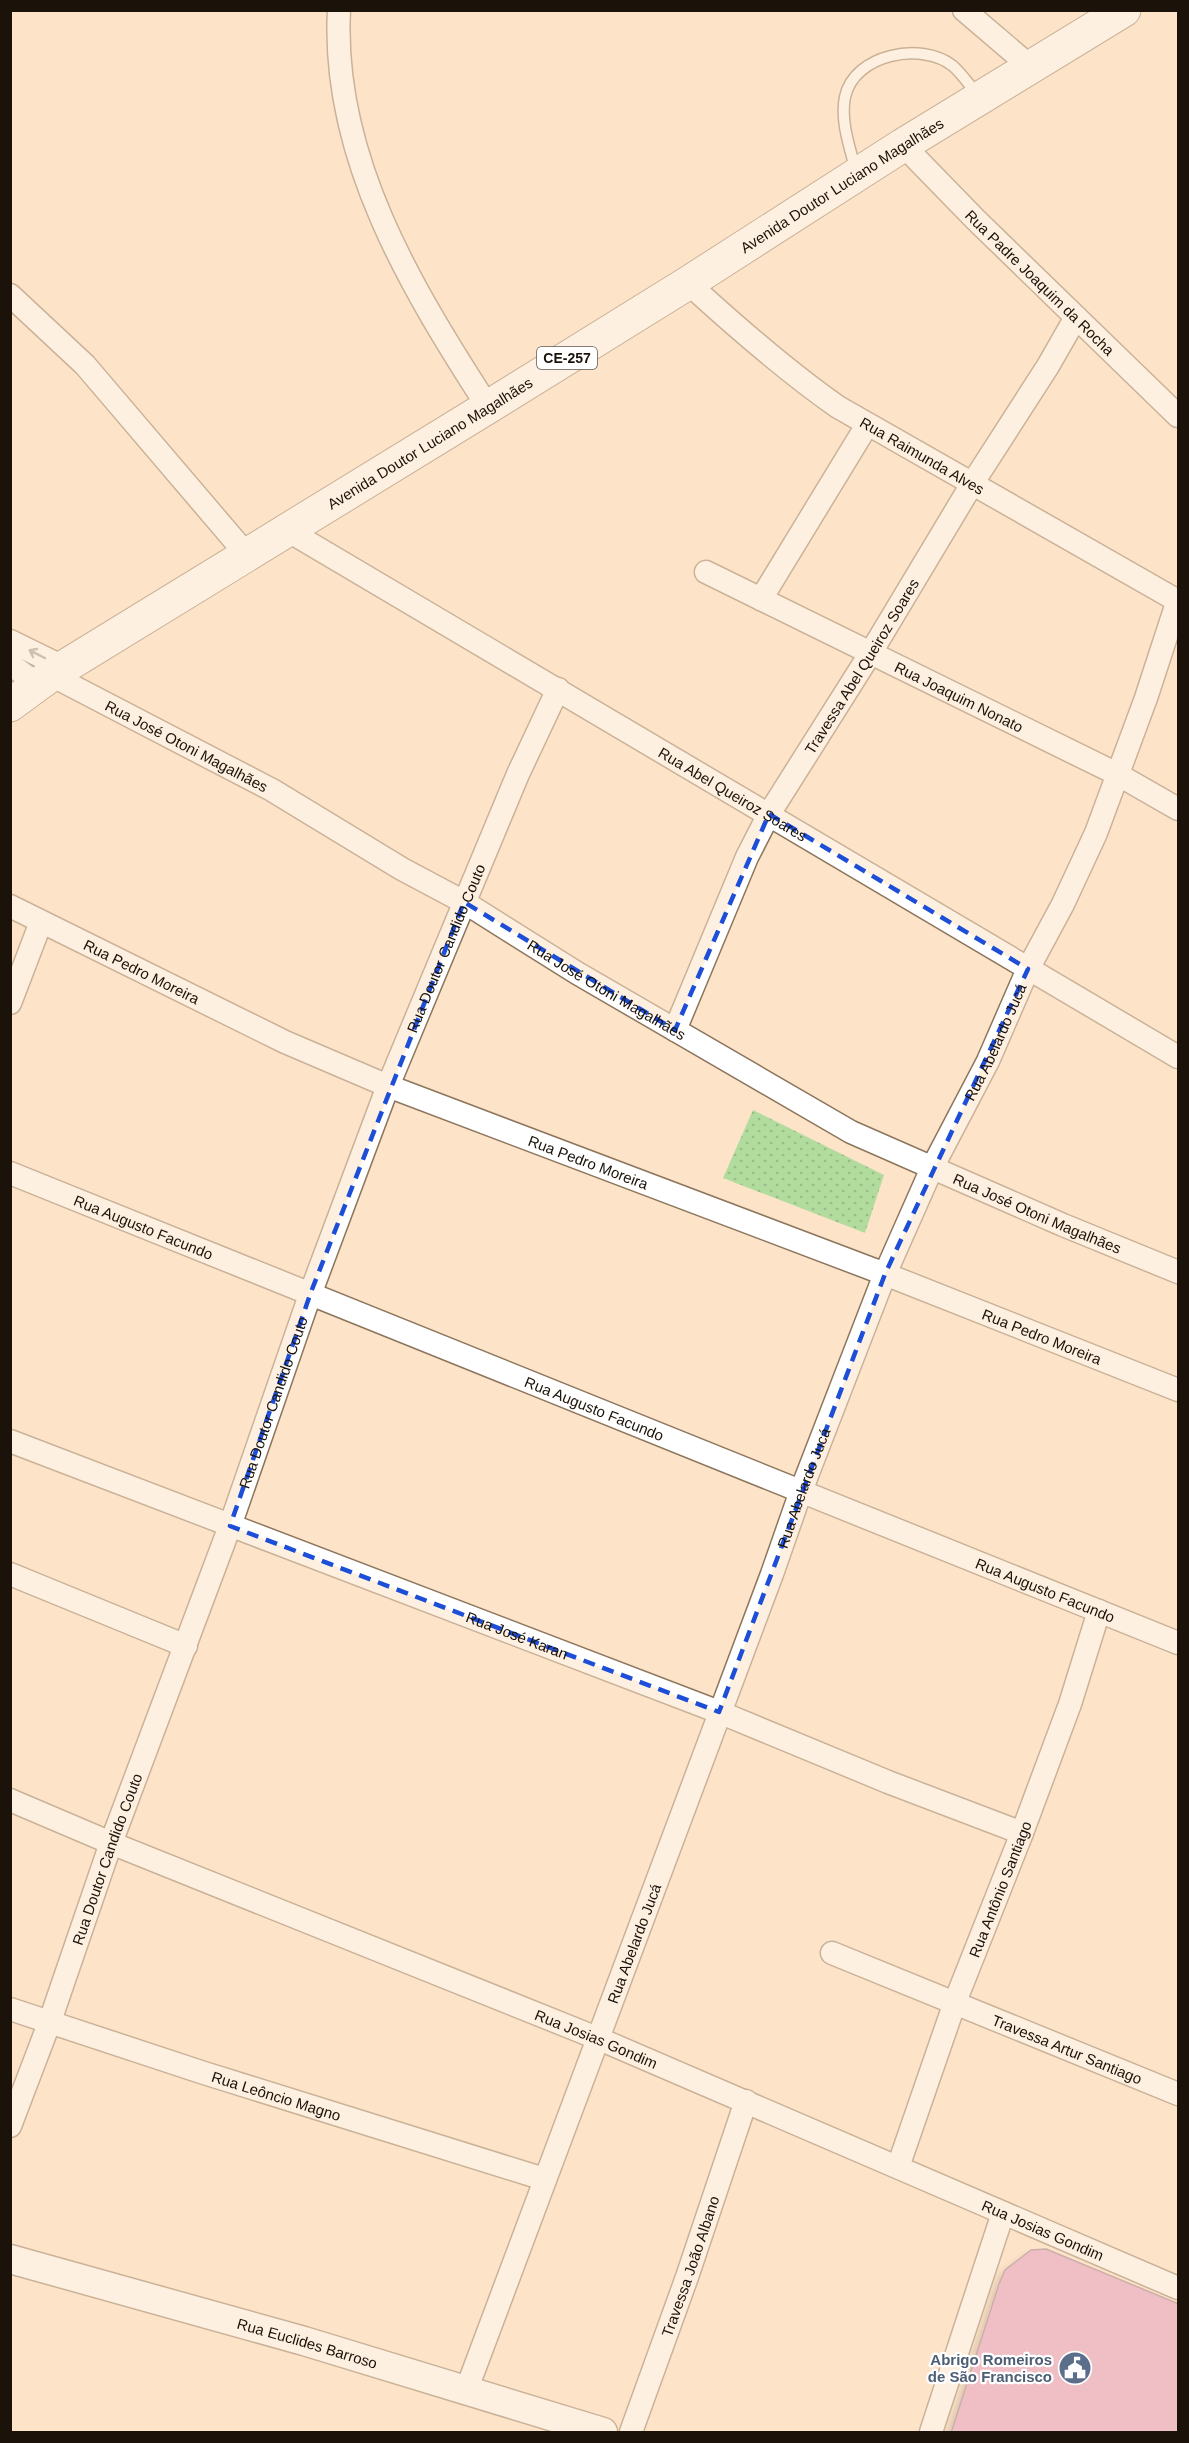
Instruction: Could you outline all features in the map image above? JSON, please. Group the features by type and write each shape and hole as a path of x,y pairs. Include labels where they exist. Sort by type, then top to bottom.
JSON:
{"main road":[{"name":"Avenida Doutor Luciano Magalhães","path":"10,705 51,675 488,407 688,283 856,174 1124,10"}],"street":[{"path":"339,10 339,52 349,118 374,201 387,233 435,325 488,407"},
{"path":"964,10 1032,68"},
{"name":"Rua Padre Joaquim da Rocha","path":"903,145 1179,416"},
{"name":"Rua Raimunda Alves","path":"688,283 733,325 805,384 867,425 1178,601"},
{"path":"10,295 85,365 247,555"},
{"name":"Travessa Abel Queiroz Soares","path":"675,1030 742,867 769,814 870,654 972,484 1048,366 1076,317"},
{"path":"761,599 867,425"},
{"name":"Rua Abel Queiroz Soares","path":"287,530 1179,1057"},
{"name":"Rua Joaquim Nonato","path":"706,572 1117,774 1179,809"},
{"name":"Rua Abelardo Jucá","path":"466,2391 801,1491 885,1274 932,1168 988,1061 1028,969 1064,904 1096,833 1146,698 1178,601"},
{"path":"10,641 51,675"},
{"path":"10,664 51,675"},
{"name":"Rua José Otoni Magalhães","path":"51,675 272,790 402,868 464,902 577,973 851,1132 1179,1272"},
{"name":"Rua Doutor Candido Couto","path":"10,2126 50,2021 111,1843 230,1526 311,1292 388,1086 518,774 558,689"},
{"name":"Rua Pedro Moreira","path":"10,906 285,1042 388,1086 885,1274 1179,1390"},
{"path":"10,1003 41,921"},
{"name":"Rua Augusto Facundo","path":"10,1173 311,1292 1179,1643"},
{"name":"Rua José Karan","path":"10,1441 719,1712 888,1782 1022,1833"},
{"path":"10,1574 186,1646"},
{"name":"Rua Antônio Santiago","path":"898,2167 955,2002 1022,1833 1077,1684 1100,1611"},
{"name":"Rua Josias Gondim","path":"10,1800 111,1843 597,2038 1179,2288"},
{"name":"Travessa Artur Santiago","path":"832,1953 1179,2094"},
{"name":"Rua Leôncio Magno","path":"10,2009 204,2073 544,2179"},
{"name":"Travessa João Albano","path":"630,2433 687,2277 746,2101"},
{"path":"931,2433 1003,2213"},
{"name":"Rua Euclides Barroso","path":"10,2259 304,2342 603,2433"}],"lane":[{"path":"856,174 845,126 845,97 855,75 876,62 902,53 927,54 953,66 981,98"}],"highlighted area":[{"path":"769,814 1028,969 885,1274 719,1712 230,1526 311,1292 464,902 675,1030"}],"green space":[{"path":"753,1110 884,1175 865,1233 723,1178"}],"building":[{"name":"Abrigo Romeiros de São Francisco","path":"1046,2249 1179,2304 1179,2433 951,2433 1005,2270 1031,2250"}],"place":[{"name":"Abrigo Romeiros de São Francisco","path":"1075,2368"}]}
